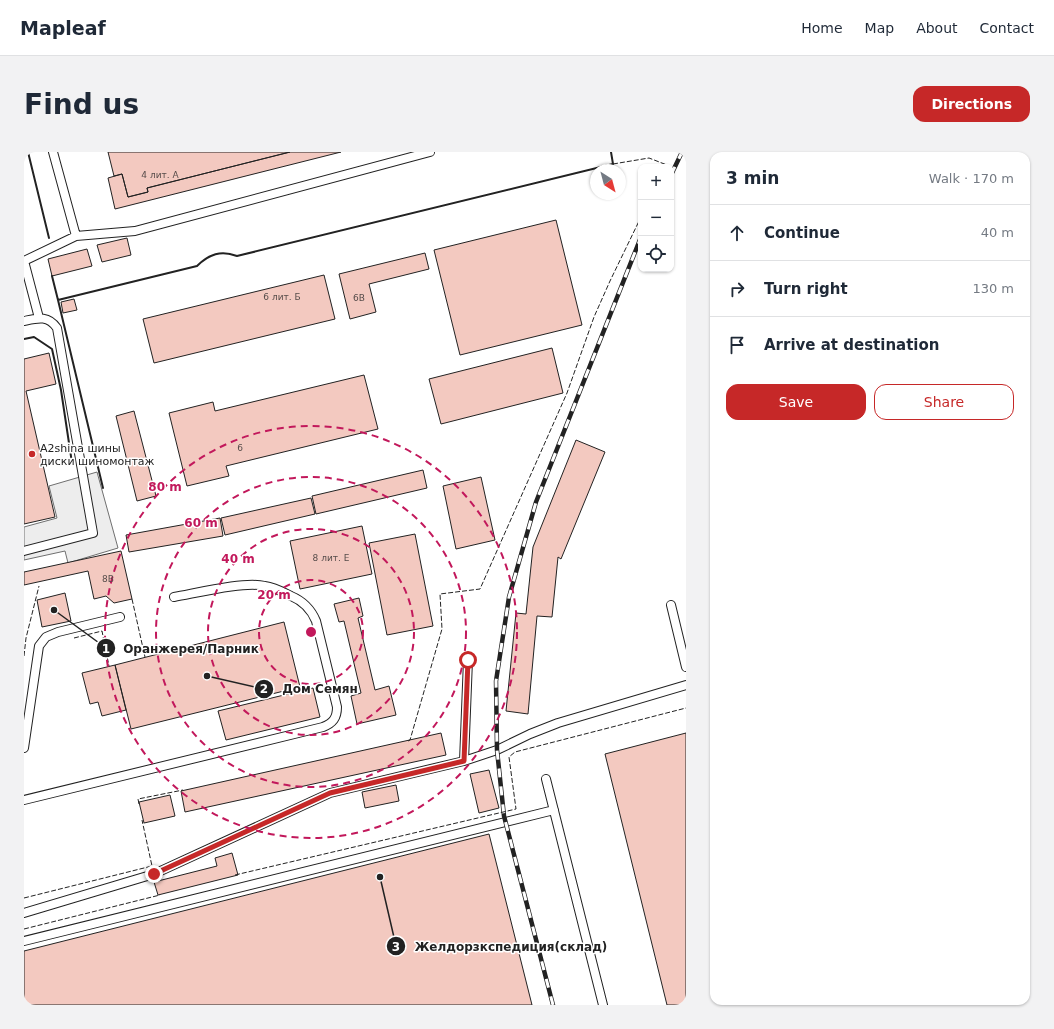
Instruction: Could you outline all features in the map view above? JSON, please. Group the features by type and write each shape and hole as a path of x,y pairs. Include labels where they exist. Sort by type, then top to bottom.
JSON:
{"lane":[{"path":"53,152 76,236"},
{"path":"39,318 24,261 76,236 135,231 430,152"},
{"path":"24,322 39,318 47,318 53,322 57,328 93,533 24,551"},
{"path":"24,800 322,727 334,720 337,715 337,707 316,621 313,613 302,602 281,591 265,585 248,585 174,597"},
{"path":"671,605 686,668"},
{"path":"24,748 39,646 46,637 58,632 120,616"},
{"path":"464,761 468,660"},
{"path":"24,913 154,874 330,793 464,761 497,750 530,734 558,724 686,685"},
{"path":"546,779 603,1005"},
{"path":"24,941 554,810"}],"shaded area":[{"path":"97,472 118,548 68,563 65,551 24,560 24,527 57,518 49,486"}],"building":[{"path":"108,152 290,152 147,188 148,192 128,197 122,174 114,176"},
{"path":"290,152 341,152 115,209 108,178 122,174 128,197 148,192 147,188"},
{"path":"556,220 582,325 460,355 434,250"},
{"path":"127,238 131,255 102,262 97,245"},
{"path":"87,249 92,266 52,276 48,259"},
{"path":"425,253 429,269 369,284 376,312 350,319 339,274"},
{"path":"324,275 335,319 154,363 143,319"},
{"path":"74,299 77,310 63,313 61,302"},
{"path":"552,348 563,393 441,424 429,379"},
{"name":"A2shina шины диски шиномонтаж","path":"49,353 56,384 26,391 55,517 24,524 24,359"},
{"path":"364,375 378,429 226,466 229,476 187,486 169,413 213,402 215,411"},
{"path":"134,411 156,496 137,501 116,416"},
{"path":"576,440 605,452 561,559 558,557 552,617 537,616 528,714 506,711 516,613 526,614 533,547"},
{"path":"423,470 427,488 316,514 312,496"},
{"path":"481,477 495,540 456,549 443,486"},
{"path":"311,498 315,514 225,535 221,518"},
{"path":"220,518 223,536 129,552 126,535"},
{"path":"362,526 372,574 300,589 290,541"},
{"path":"415,534 433,626 387,635 369,543"},
{"path":"121,551 132,599 114,603 106,596 94,599 88,571 24,585 24,572"},
{"path":"65,593 71,621 42,627 37,600"},
{"path":"359,598 363,616 358,618 375,690 389,686 396,715 357,724 351,696 361,693 344,621 339,622 334,604"},
{"path":"284,622 300,687 131,729 115,665"},
{"path":"115,665 126,710 102,716 98,702 90,704 82,673"},
{"path":"313,688 320,717 226,740 218,711"},
{"path":"441,733 446,755 185,812 181,791"},
{"path":"686,733 686,1005 667,1005 605,754"},
{"path":"489,770 499,808 479,813 470,774"},
{"path":"396,785 399,801 365,808 362,792"},
{"path":"170,795 175,816 144,823 139,802"},
{"path":"489,834 532,1005 24,1005 24,951"},
{"path":"232,853 238,875 158,895 154,882 217,866 215,858"}],"railway":[{"path":"674,169 682,152"},
{"path":"553,1005 504,816 497,750 496,681 509,597 536,502 638,245"}],"fence":[{"path":"613,164 649,158 664,164"},
{"path":"408,741 410,740 442,629 440,594 480,589 567,393 594,317 638,223"},
{"path":"24,656 26,638 39,586"},
{"path":"132,599 145,657"},
{"path":"74,638 102,631 109,666"},
{"path":"235,875 516,809 509,757 515,752 686,708"},
{"path":"139,804 138,799 183,790"},
{"path":"24,898 152,866 142,820"},
{"path":"24,929 160,895"}],"wall":[{"path":"28,152 49,238"},
{"path":"103,488 58,300 197,266 211,256 220,253 237,256 613,164 611,152"},
{"path":"52,276 58,300"},
{"path":"24,339 34,337 52,349 61,390 72,463"}],"place":[{"name":"A2shina шины диски шиномонтаж","path":"32,454"},
{"name":"Оранжерея/Парник","path":"54,610"},
{"name":"Дом Семян","path":"207,676"},
{"name":"Желдорзкспедиция(склад)","path":"380,877"}],"route":[{"path":"154,874 330,793 464,761 468,660"}]}
